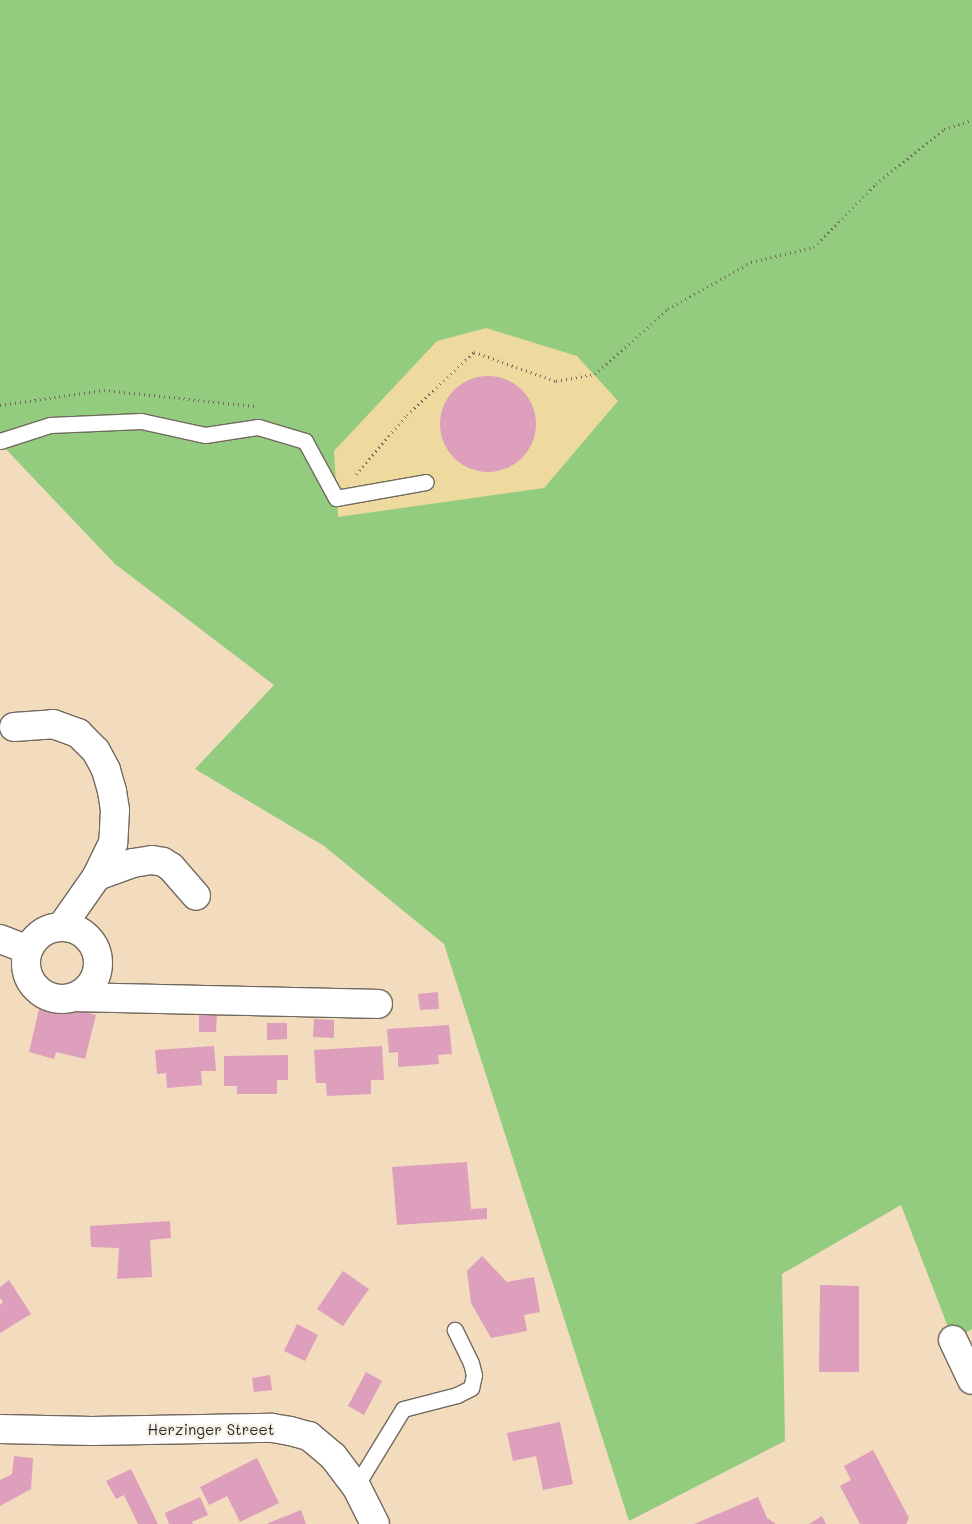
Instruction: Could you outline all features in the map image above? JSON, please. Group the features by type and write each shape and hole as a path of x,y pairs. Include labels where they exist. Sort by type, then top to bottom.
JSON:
{"street":[{"path":"14,727 53,724 78,733 96,751 106,770 115,810 112,844 97,876 62,926 41,933 28,950 26,967 31,983 44,994 59,1000 76,997 378,1004"},
{"path":"97,876 133,863 157,861 171,867 196,896"},
{"path":"62,926 85,934 98,956 94,980 76,997"},
{"path":"0,939 28,950"},
{"path":"953,1340 972,1380"},
{"name":"Herzinger Street","path":"0,1429 92,1431 272,1428 310,1436 333,1456 356,1486 375,1524"}],"lane":[{"path":"0,441 50,425 123,422 154,423 205,436 258,427 305,441 336,498 426,482"},
{"path":"356,1486 403,1409 457,1396 471,1388 474,1375 455,1330"}],"path":[{"path":"336,498 407,414 474,352 556,381 595,374 668,309 751,262 814,247 876,184 944,129 972,120"},
{"path":"0,405 104,390 254,405 278,433"}],"green space":[{"path":"0,0 972,0 972,1329 953,1340 901,1205 782,1274 785,1441 629,1521 444,944 324,846 195,769 274,685 115,564 0,443"}],"sand":[{"path":"486,328 577,356 618,401 544,488 338,517 334,451 437,341"}],"building":[{"path":"488,376 506,380 522,390 532,406 536,424 532,442 522,458 506,468 488,472 470,468 454,458 444,442 440,424 444,406 454,390 470,380"},
{"path":"438,992 439,1009 420,1010 418,994"},
{"path":"41,1001 96,1015 85,1059 56,1052 54,1059 29,1052"},
{"path":"199,1012 217,1012 216,1032 199,1032"},
{"path":"314,1019 334,1020 334,1038 313,1037"},
{"path":"267,1023 287,1023 287,1039 267,1040"},
{"path":"449,1025 452,1054 438,1055 439,1064 398,1067 398,1052 389,1053 387,1029"},
{"path":"214,1046 216,1071 201,1071 202,1085 167,1088 166,1073 157,1074 155,1050"},
{"path":"382,1046 384,1080 371,1080 371,1094 327,1096 326,1083 316,1083 314,1050"},
{"path":"288,1055 288,1080 277,1080 277,1094 237,1094 237,1086 224,1086 224,1056"},
{"path":"467,1162 471,1209 487,1208 487,1219 397,1225 392,1167"},
{"path":"170,1221 171,1238 150,1240 152,1277 117,1279 119,1248 91,1247 90,1226"},
{"path":"482,1256 507,1282 534,1277 540,1312 524,1315 527,1331 491,1338 471,1303 467,1271"},
{"path":"343,1271 369,1289 343,1326 317,1309"},
{"path":"9,1280 31,1314 0,1333 0,1305 3,1302 0,1298 0,1287"},
{"path":"820,1285 859,1286 859,1372 819,1372"},
{"path":"297,1324 318,1335 305,1361 284,1351"},
{"path":"366,1372 382,1381 364,1415 348,1406"},
{"path":"270,1375 272,1390 254,1392 252,1378"},
{"path":"560,1422 573,1484 543,1490 536,1456 513,1461 507,1433"},
{"path":"873,1450 909,1518 906,1524 860,1524 840,1486 851,1480 844,1466"},
{"path":"14,1456 33,1458 31,1489 0,1506 0,1480 12,1474"},
{"path":"257,1458 279,1503 240,1522 227,1496 209,1505 200,1487"},
{"path":"131,1469 158,1524 138,1524 124,1495 116,1499 106,1481"},
{"path":"200,1497 208,1515 192,1522 193,1524 169,1524 165,1513"},
{"path":"758,1497 767,1518 776,1524 694,1524"},
{"path":"301,1510 306,1524 266,1524"},
{"path":"822,1516 826,1524 809,1524"}]}
